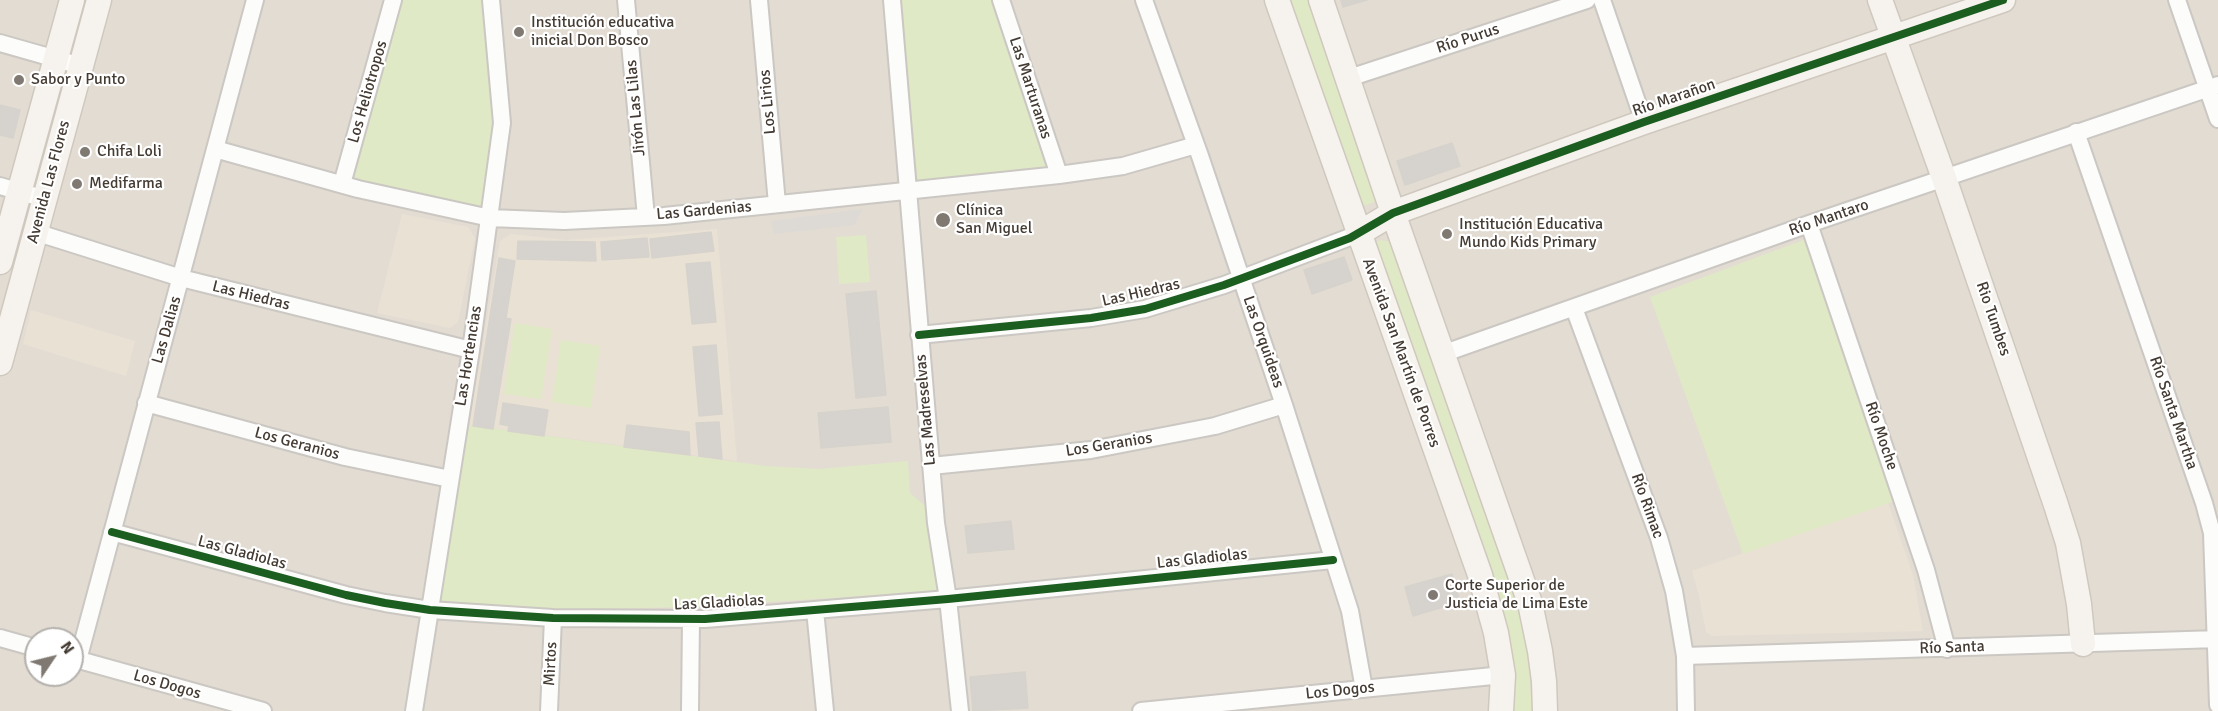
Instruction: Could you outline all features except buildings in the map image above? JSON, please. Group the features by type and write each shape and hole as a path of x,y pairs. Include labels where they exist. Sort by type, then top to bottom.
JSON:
{"street":[{"name":"Avenida Las Flores","path":"0,262 9,189 56,58 72,0"},
{"name":"Avenida Las Flores","path":"0,363 4,329 45,199 99,0"},
{"name":"Las Dalias","path":"84,628 255,0"},
{"name":"Los Heliotropos","path":"342,184 393,0"},
{"name":"Las Hortencias","path":"414,711 471,350 502,123 490,0"},
{"name":"Jirón Las Lilas","path":"626,0 646,217"},
{"name":"Los Lirios","path":"759,0 777,204"},
{"name":"Las Madreselvas","path":"892,0 936,523 948,599 960,711"},
{"name":"Las Marturanas","path":"1001,0 1059,175"},
{"name":"Las Orquideas","path":"1144,0 1242,279 1334,560 1350,611 1364,689"},
{"name":"Avenida San Martín de Porres","path":"1278,0 1479,575 1496,633 1503,675 1502,711"},
{"path":"1321,0 1530,603 1539,643 1545,711"},
{"name":"Río Purus","path":"1348,78 1587,0"},
{"path":"1602,0 1644,122"},
{"name":"Rio Tumbes","path":"1880,0 1944,178 2068,543 2079,604 2083,644"},
{"name":"Río Marañon","path":"1358,234 1393,213 1644,122 1894,39 1964,7 2003,0"},
{"path":"2177,0 2213,86 2218,119"},
{"path":"0,43 81,66"},
{"name":"Río Mantaro","path":"1442,354 1809,224 2213,86"},
{"name":"Río Santa Martha","path":"2076,132 2204,503 2211,533 2218,705"},
{"name":"Las Gardenias","path":"214,149 342,184 490,218 564,221 646,217 1059,175 1123,166 1196,145"},
{"path":"9,189 45,199"},
{"name":"Río Moche","path":"1809,224 1926,570 1947,649"},
{"name":"Las Hiedras","path":"35,232 181,278 471,350"},
{"name":"Las Hiedras","path":"919,335 1090,318 1145,309 1242,279 1358,234"},
{"name":"Río Rimac","path":"1574,308 1659,538 1674,591 1685,656 1686,711"},
{"name":"Los Geranios","path":"146,403 345,457 450,479"},
{"name":"Los Geranios","path":"931,466 1091,450 1215,426 1284,405"},
{"name":"Las Gladiolas","path":"112,532 346,595 430,610 553,618 690,620 948,599 1334,560"},
{"path":"815,610 825,711"},
{"name":"Mirtos","path":"549,711 553,618"},
{"path":"690,620 690,711"},
{"path":"0,638 24,645"},
{"name":"Río Santa","path":"1685,656 2217,639"},
{"name":"Los Dogos","path":"84,661 263,711"},
{"name":"Los Dogos","path":"1141,711 1503,675"}],"shaded area":[{"path":"0,0 2218,0 2218,711 0,711"},
{"path":"863,209 854,225 774,234 771,221"},
{"path":"402,214 468,227 475,238 458,322 450,328 377,313"},
{"path":"717,229 737,461 469,425 500,241 511,234 566,240"},
{"path":"31,310 135,341 126,376 23,344"},
{"path":"1888,503 1913,575 1923,631 1712,636 1706,632 1692,571"}],"green space":[{"path":"402,0 484,0 495,124 482,209 354,180"},
{"path":"899,0 991,0 1047,171 918,184"},
{"path":"1284,0 1309,0 1378,201 1357,208"},
{"path":"866,235 870,282 839,284 836,237"},
{"path":"1806,239 1895,501 1743,554 1650,297"},
{"path":"1380,240 1392,242 1527,635 1532,711 1507,711 1508,683 1371,245"},
{"path":"515,323 552,329 541,399 504,394"},
{"path":"561,340 600,346 591,408 552,402"},
{"path":"469,425 765,466 820,469 908,461 910,493 931,511 940,591 690,607 539,610 438,603"}],"cycle path":[{"path":"919,335 1091,318 1145,309 1224,285 1350,238 1393,213 1644,122 2003,0"},
{"path":"112,532 346,595 385,603 430,610 553,618 705,619 948,599 1333,560"}],"place":[{"name":"Institución educativa inicial Don Bosco","path":"519,32"},
{"name":"Sabor y Punto","path":"19,80"},
{"name":"Chifa Loli","path":"85,152"},
{"name":"Medifarma","path":"77,184"},
{"name":"Clínica San Miguel","path":"943,220"},
{"name":"Institución Educativa Mundo Kids Primary","path":"1447,234"},
{"name":"Corte Superior de Justicia de Lima Este","path":"1433,595"}]}
